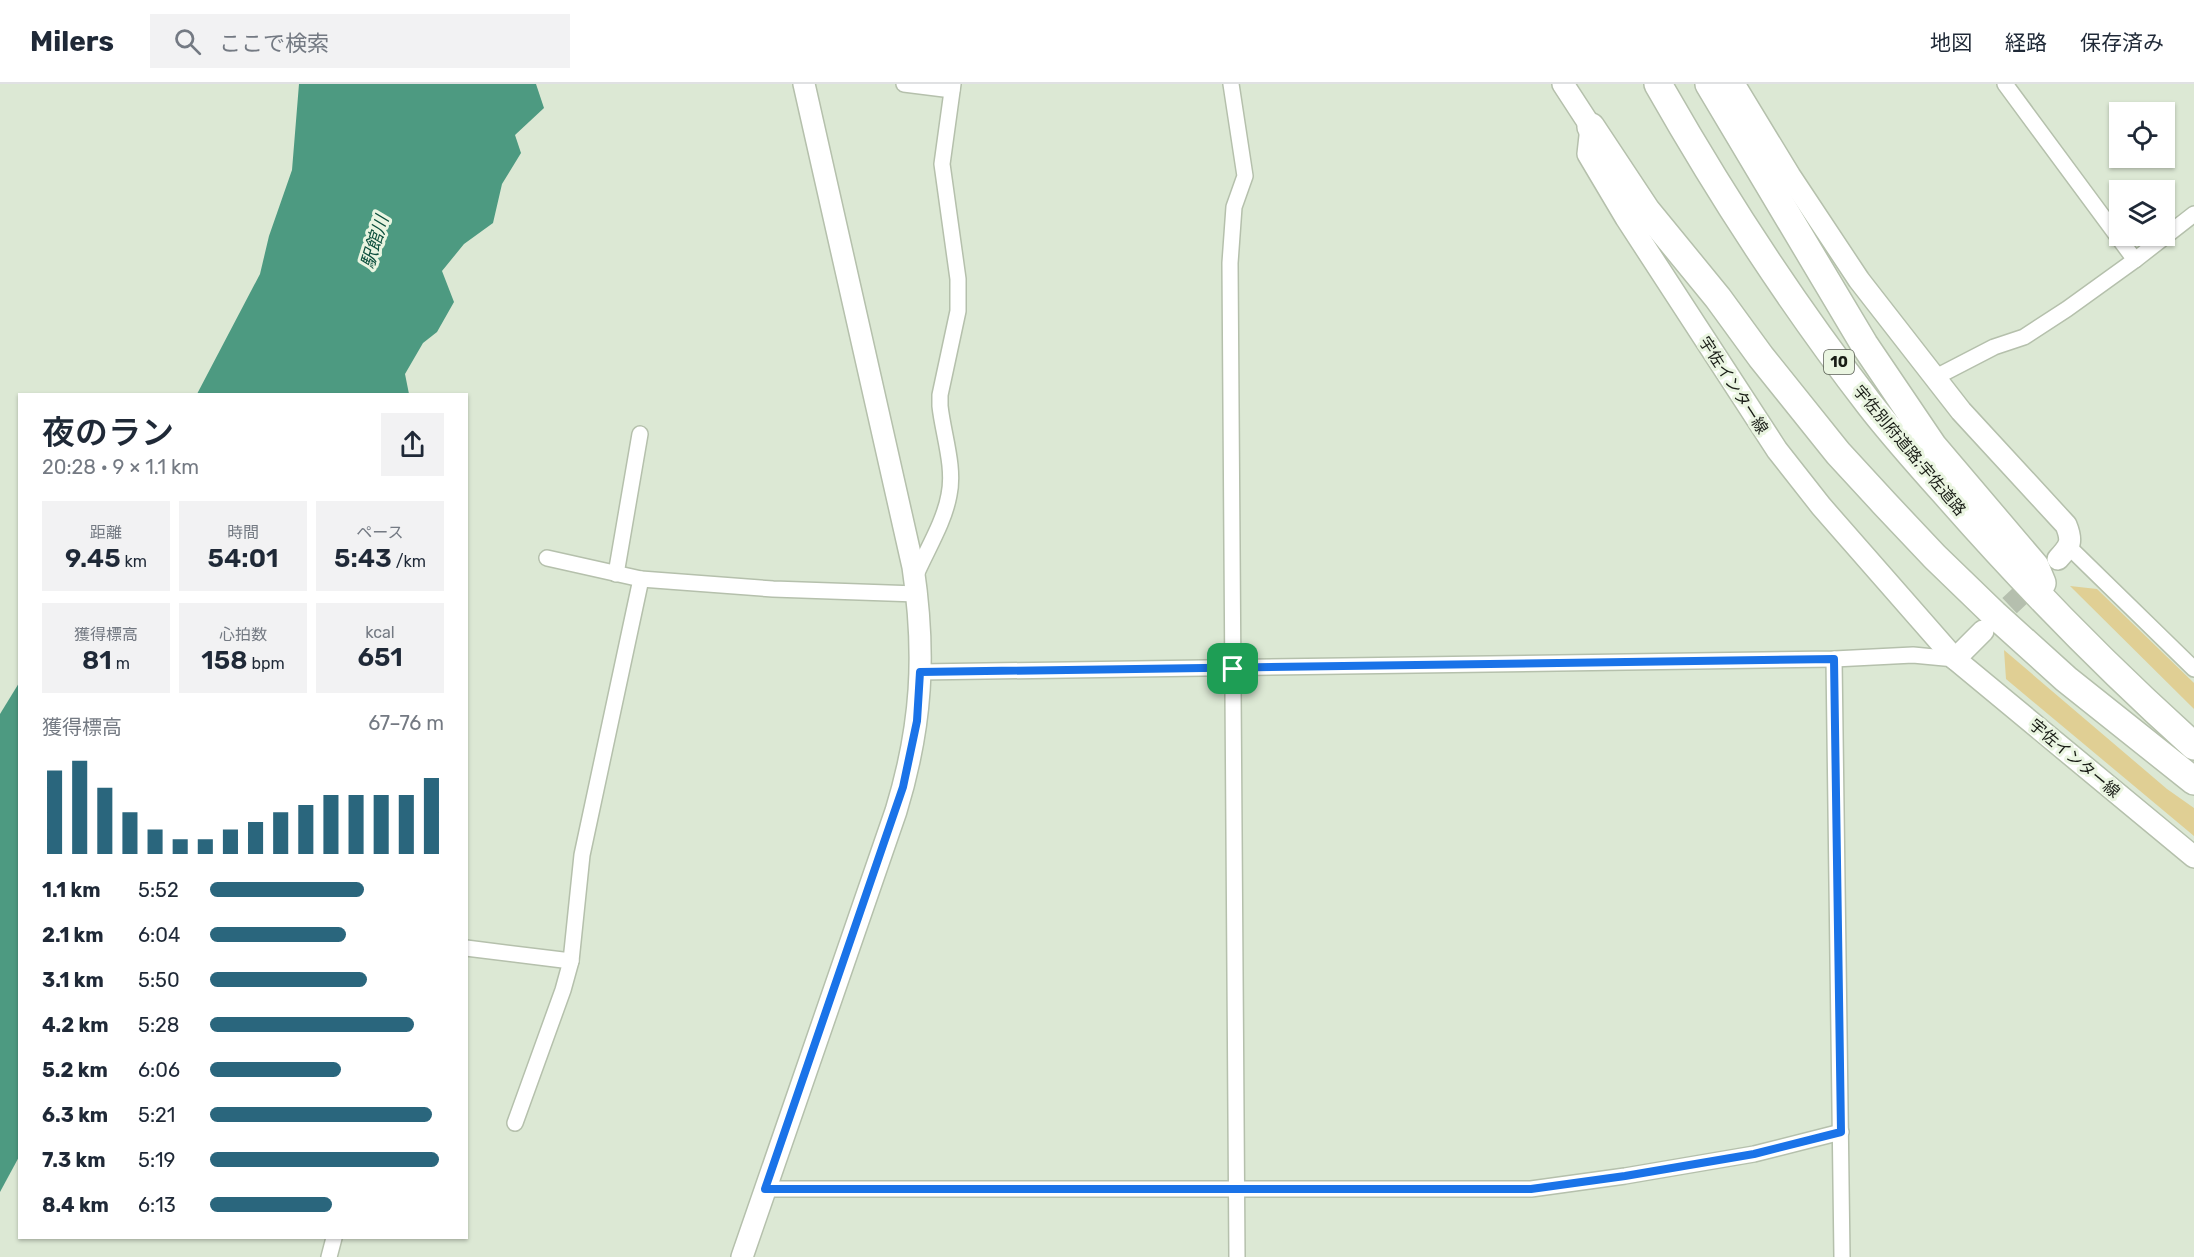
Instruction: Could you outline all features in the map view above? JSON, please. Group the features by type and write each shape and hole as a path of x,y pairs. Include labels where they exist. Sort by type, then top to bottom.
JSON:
{"highway":[{"name":"宇佐別府道路;宇佐道路","path":"1658,84 1718,186 1760,250 1870,405 1995,550 2134,692 2194,746"},
{"path":"1709,84 1864,344 1933,446 2035,566 2055,613"},
{"path":"1592,127 1646,210 1718,298 1767,365 1838,453 1891,511 1994,614 2066,679 2194,780"}],"main road":[{"path":"742,1257 903,787 917,721 920,672 916,586 804,84"},
{"path":"1563,84 1592,127"},
{"path":"1734,84 1790,176 1858,280 1961,411 2066,525 2070,535 2064,553"},
{"name":"宇佐インター線","path":"1592,127 1588,154 1626,218 1777,450 1858,550 1955,659 2194,857"},
{"path":"1955,659 1983,631"}],"street":[{"path":"547,558 641,579 773,589 916,586 950,494 950,471 940,395 958,311 958,279 942,164 952,87 904,84"},
{"path":"1231,84 1245,176 1234,207 1230,254 1237,1257"},
{"path":"2005,84 2134,260"},
{"path":"1936,377 1994,347 2024,337 2067,309 2194,214"},
{"path":"616,574 640,434"},
{"path":"2064,553 2194,669"},
{"path":"515,1123 571,961 582,855 641,579"},
{"path":"920,672 1834,659 1913,655 1955,659"},
{"path":"1834,659 1842,1257"},
{"path":"468,948 571,961"},
{"path":"765,1189 1531,1189 1754,1154 1841,1132"},
{"path":"329,1257 334,1239"}],"shaded area":[{"path":"2070,586 2097,589 2194,683 2194,709"},
{"path":"2004,650 2167,789 2194,808 2194,836 2006,679"}],"water":[{"name":"駅館川","path":"299,84 536,84 544,108 515,135 521,153 502,184 493,223 464,244 442,271 454,302 437,332 423,343 405,374 409,393 198,393 260,274 269,236 292,170"},
{"path":"18,685 18,1159 0,1192 0,714"}],"tunnel":[{"path":"1987,627 2041,576"}],"route":[{"path":"1834,659 1841,1132 1754,1154 1564,1186 1531,1189 765,1189 889,832 909,767 917,721 920,672 1233,669 1834,659"}]}
